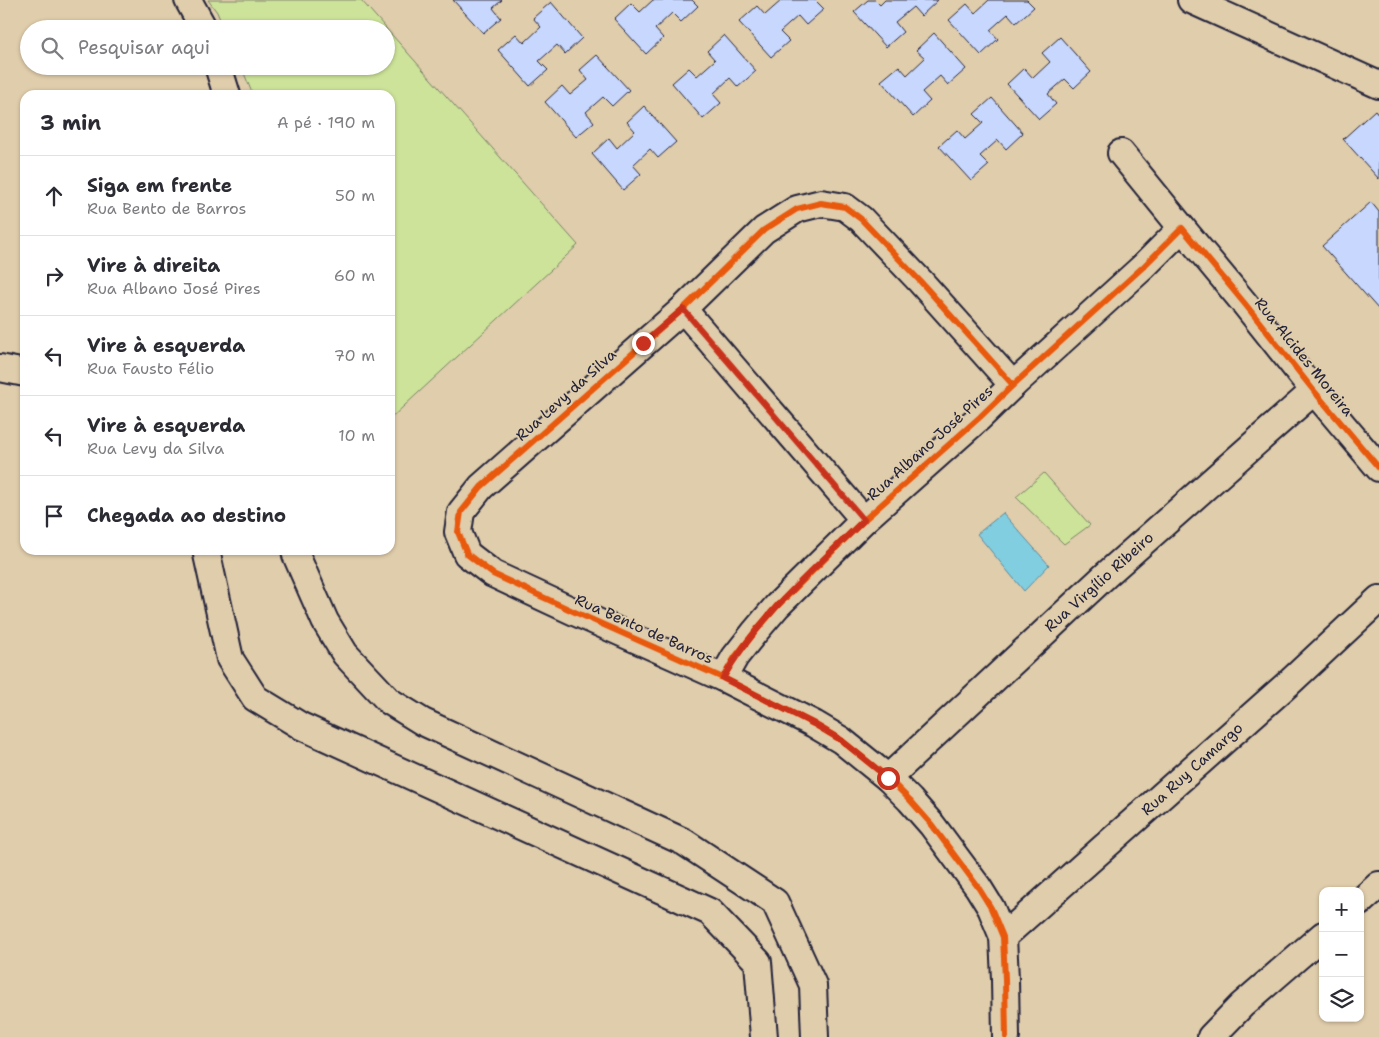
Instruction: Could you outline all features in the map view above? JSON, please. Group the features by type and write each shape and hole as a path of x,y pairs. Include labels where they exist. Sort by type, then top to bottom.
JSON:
{"street":[{"path":"188,0 199,20"},
{"path":"1191,0 1379,85"},
{"path":"221,75 225,90"},
{"path":"1121,153 1182,228"},
{"name":"Rua Levy da Silva","path":"468,554 458,532 461,512 481,487 683,309 764,230 797,209 821,203 845,207 861,219 920,281 1013,385"},
{"name":"Rua Alcides Moreira","path":"1182,228 1379,468"},
{"name":"Rua Albano José Pires","path":"723,678 736,657 777,606 864,520 980,417 1143,267 1182,228"},
{"path":"683,309 864,520"},
{"path":"0,368 20,372"},
{"name":"Rua Virgílio Ribeiro","path":"888,778 1106,574 1314,391"},
{"name":"Rua Bento de Barros","path":"468,554 493,574 577,614 723,678 814,724 841,740 888,778 932,825 978,887 991,908 1003,938 1006,1037"},
{"path":"207,555 230,659 255,698 301,726 710,912 758,962 764,1037"},
{"path":"296,555 325,621 345,654 389,700 423,722 684,842 776,902 813,985 815,1037"},
{"name":"Rua Ruy Camargo","path":"1003,938 1290,682 1379,599"},
{"path":"1364,898 1379,885"},
{"path":"1212,1037 1242,1005 1319,938"}],"green space":[{"path":"208,0 361,0 379,20 220,20"},
{"path":"395,38 578,245 395,414 395,90 251,90 245,75 395,75"},
{"path":"1044,473 1090,525 1064,544 1016,497"}],"water":[{"path":"1003,513 1049,565 1024,591 977,534"}],"building":[{"path":"453,0 502,0 493,8 501,18 483,33"},
{"path":"653,0 692,0 698,6 681,22 672,13 655,29 663,38 646,54 614,19 631,3 640,12"},
{"path":"782,0 815,0 824,9 806,25 798,16 780,32 789,41 771,57 739,22 757,6 765,15"},
{"path":"868,0 875,0 880,5 885,0 938,0 921,16 913,7 895,22 903,32 886,47 854,12"},
{"path":"989,0 1027,0 1034,7 1016,23 1008,14 990,30 998,39 981,55 949,20 967,4 975,13"},
{"path":"551,2 582,38 565,54 557,45 539,61 548,70 530,86 498,50 516,34 524,43 541,27 533,18"},
{"path":"934,33 966,69 948,85 940,76 922,92 930,101 913,117 881,81 899,66 907,75 925,58 916,50"},
{"path":"724,35 756,71 738,87 730,78 713,94 721,103 703,119 672,83 689,68 697,76 715,60 707,51"},
{"path":"1060,37 1091,72 1074,88 1065,79 1048,94 1056,104 1039,119 1007,84 1024,68 1033,78 1050,62 1042,53"},
{"path":"597,55 629,90 612,106 603,97 586,112 594,122 576,137 545,102 562,86 570,95 588,80 580,70"},
{"path":"992,98 1023,133 1006,149 998,140 980,156 989,165 971,181 939,146 957,130 965,139 983,123 974,114"},
{"path":"644,106 676,142 658,158 650,149 633,165 641,174 623,190 592,154 609,138 617,148 635,131 627,122"},
{"path":"1375,110 1379,115 1379,179 1343,139"},
{"path":"1371,202 1379,212 1379,310 1322,246"}],"cycle path":[{"path":"1006,1037 1003,937 991,908 978,887 932,825 888,778 841,740 814,724 723,678 493,574 467,554 458,532 461,512 481,487 683,309 764,230 797,209 821,203 845,207 861,219 920,281 1013,385"},
{"path":"723,678 735,657 777,606 864,520 980,417 1143,267 1182,228 1379,468"}],"route":[{"path":"643,343 683,309 864,520 777,606 736,657 723,678 814,724 841,740 888,778"}]}
